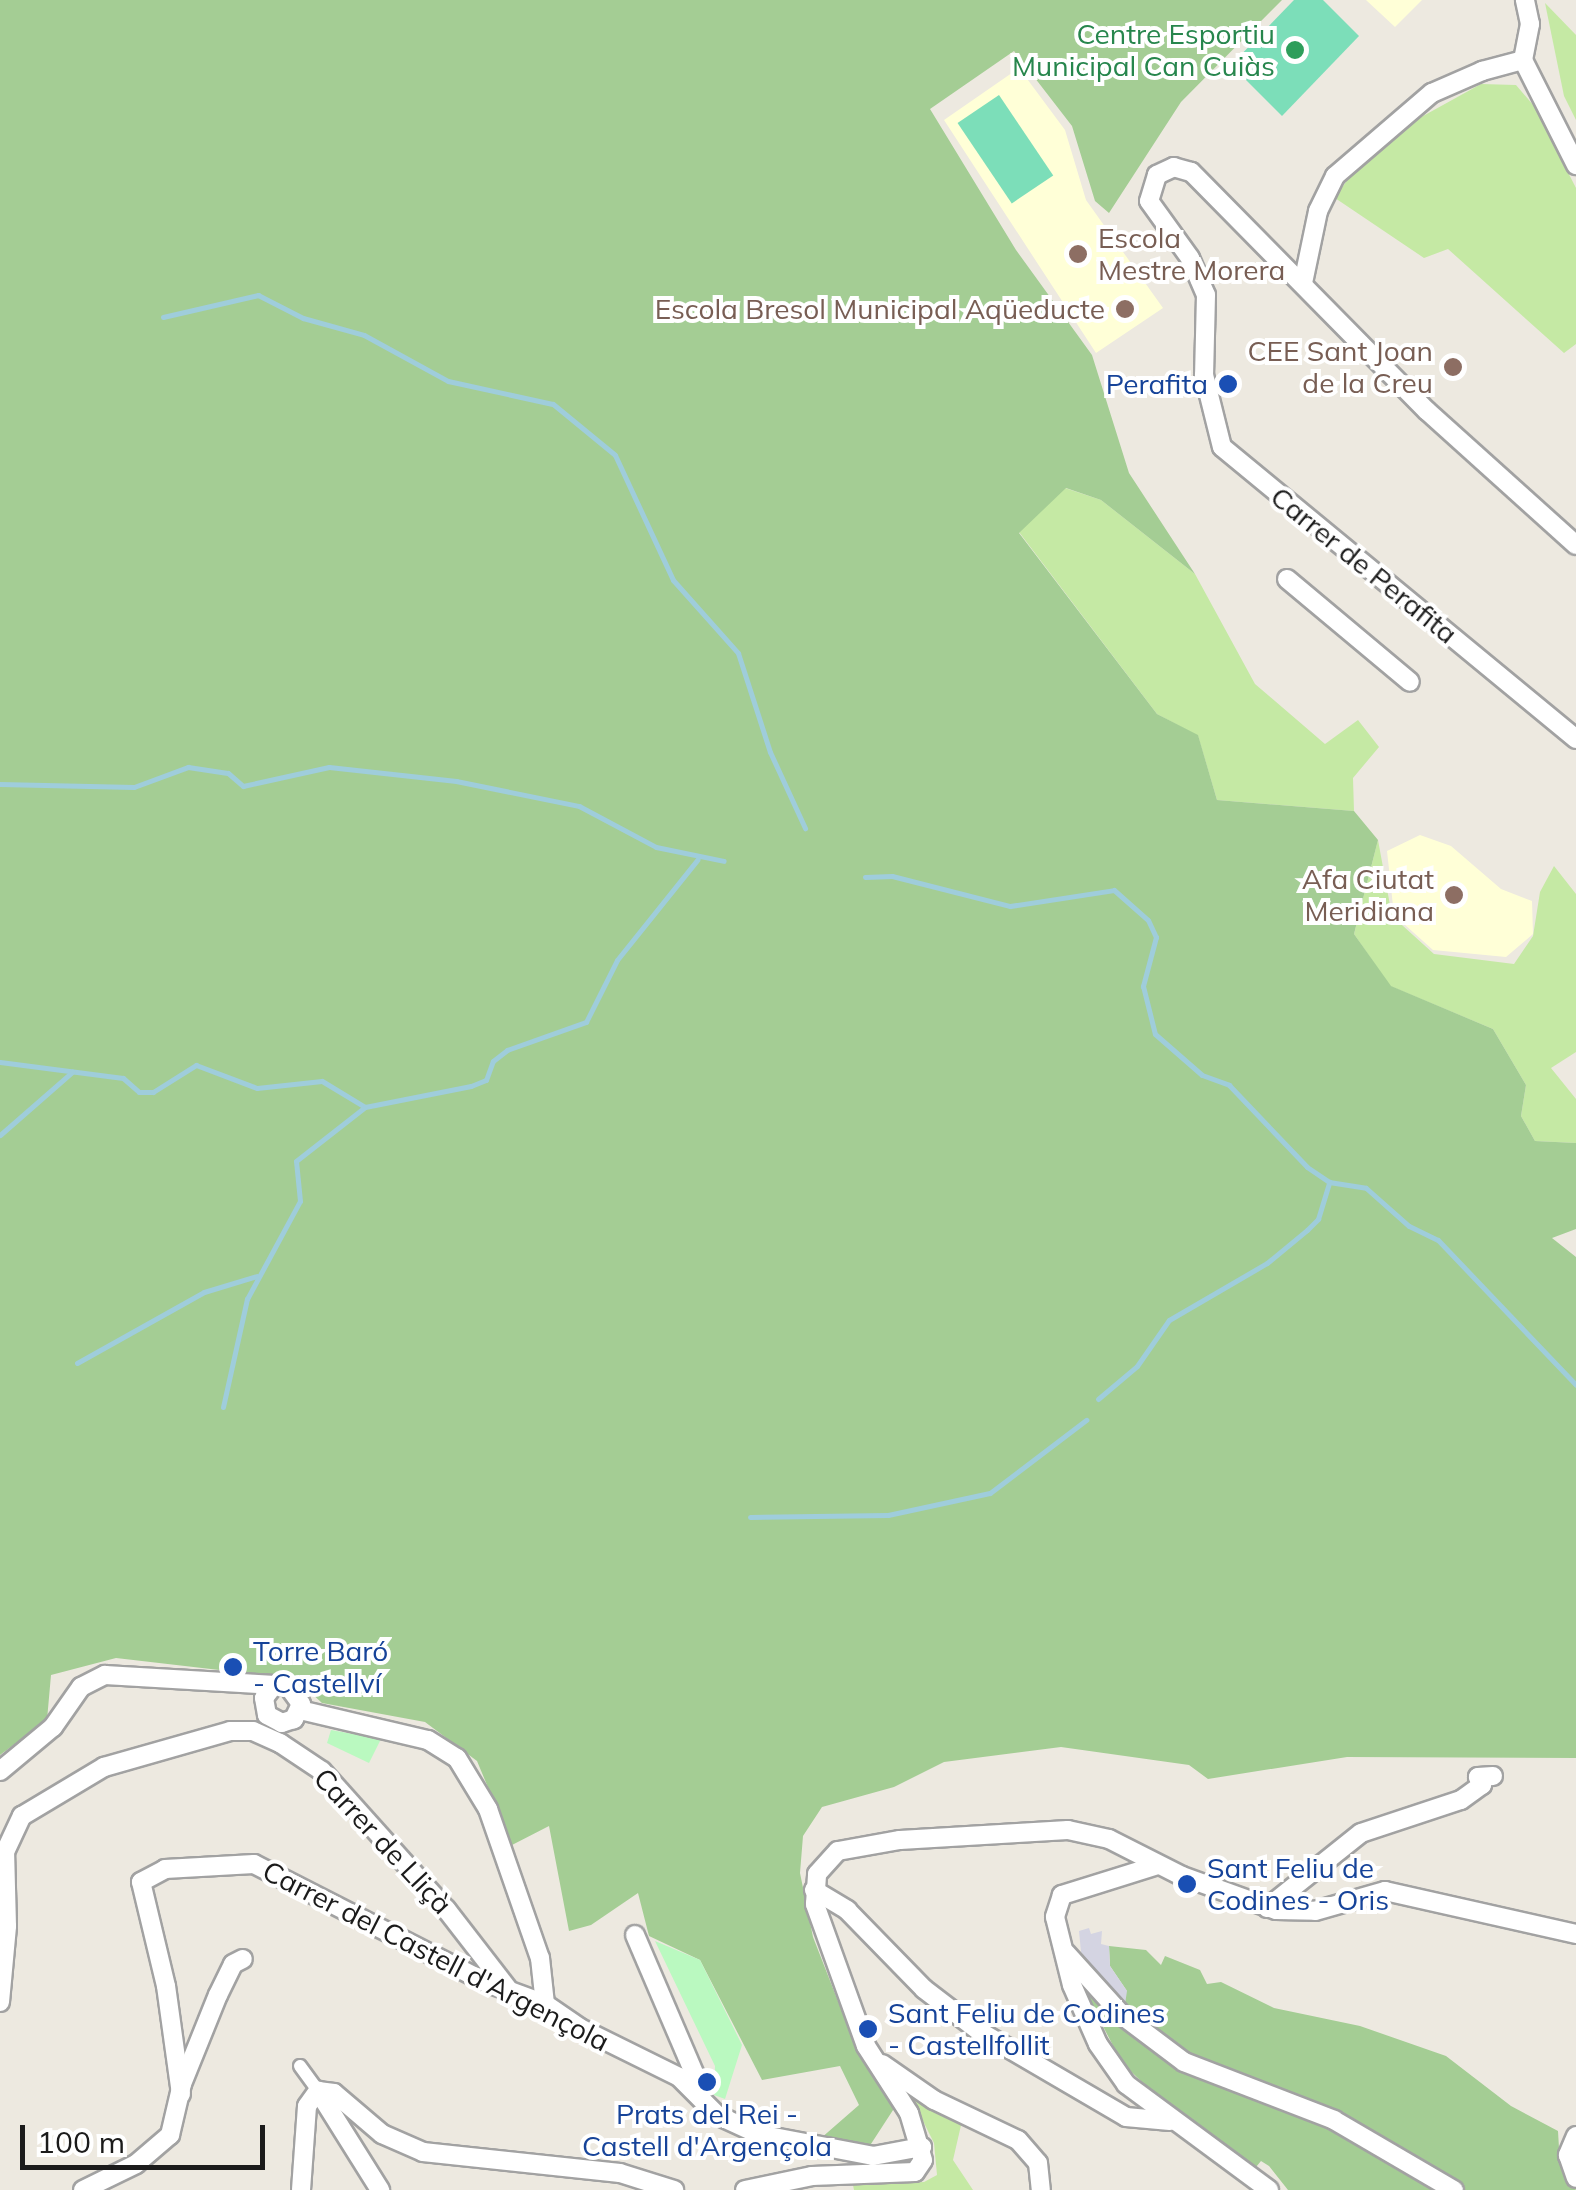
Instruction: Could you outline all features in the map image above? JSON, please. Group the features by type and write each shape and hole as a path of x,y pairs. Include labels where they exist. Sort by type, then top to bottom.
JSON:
{"street":[{"path":"1526,0 1530,24 1523,60 1576,165"},
{"path":"1523,60 1432,93 1355,154 1324,193 1303,283 1426,411 1576,544"},
{"name":"Carrer de Perafita","path":"1303,283 1191,172 1162,171 1149,201 1198,273 1206,296 1204,360 1222,446 1576,739"},
{"path":"1288,579 1410,682"},
{"path":"0,1771 54,1727 81,1687 114,1673 207,1682 267,1703 288,1722 300,1710"},
{"path":"0,2002 8,1926 4,1852 22,1816 104,1767 215,1732 254,1731 267,1703 293,1688 300,1710"},
{"path":"300,1710 330,1722 428,1740 457,1758 488,1809 540,1958 545,2004"},
{"name":"Carrer de Lliçà","path":"254,1731 322,1771 454,1918 508,1989"},
{"path":"1267,1908 1360,1833 1460,1800 1482,1785 1478,1777 1493,1776"},
{"path":"745,2190 812,2176 914,2172 922,2146 909,2114 866,2046 814,1890 817,1874 838,1851 900,1840 1068,1830 1110,1838 1158,1865 1267,1908 1315,1910 1385,1890 1576,1934"},
{"name":"Carrer del Castell d'Argençola","path":"181,2094 166,1986 142,1900 141,1882 150,1872 254,1864 545,2004 580,2028 680,2076 717,2115 758,2134 832,2152 874,2156 922,2146"},
{"path":"1158,1865 1062,1895 1056,1907 1060,1945 1098,2044 1126,2084 1170,2121 1269,2190"},
{"path":"814,1890 847,1910 924,1989 979,2031 1126,2118 1170,2121"},
{"path":"635,1935 717,2115"},
{"path":"1060,1945 1123,2016 1184,2062 1334,2120 1454,2190"},
{"path":"83,2190 163,2142 178,2121 181,2094 218,1995 232,1964 242,1959"},
{"path":"866,2046 934,2100 1018,2140 1038,2164 1041,2190"},
{"path":"300,2066 380,2190"},
{"path":"301,2190 307,2106 318,2091"},
{"path":"318,2091 334,2092 382,2134 424,2152 620,2173 674,2190"},
{"path":"1576,2136 1568,2155 1576,2178"}],"shaded area":[{"path":"1366,0 1422,0 1395,27"},
{"name":"Escola Mestre Morera","path":"1019,68 1065,130 1086,200 1163,308 1096,353 944,120"},
{"name":"Afa Ciutat Meridiana","path":"1420,835 1451,846 1501,889 1532,901 1533,934 1506,957 1433,950 1394,915 1387,851"},
{"path":"1089,1928 1091,1934 1102,1931 1101,1944 1109,1946 1110,1966 1127,1991 1124,2011 1081,1952 1079,1931"}],"green space":[{"path":"0,0 1282,0 1181,102 1109,213 1095,201 1072,126 1014,51 930,109 1016,250 1092,355 1129,473 1195,574 1101,500 1066,488 1019,533 1157,714 1198,735 1217,800 1354,811 1378,840 1354,934 1391,986 1493,1029 1526,1085 1521,1116 1535,1141 1576,1143 1576,1229 1552,1238 1576,1257 1576,1758 1347,1757 1208,1779 1189,1765 1061,1747 944,1762 894,1787 822,1807 803,1836 800,1873 813,1937 857,2050 895,2107 869,2147 820,2139 859,2105 840,2066 762,2080 700,1960 649,1936 638,1893 591,1925 569,1931 549,1826 512,1845 477,1761 425,1722 322,1703 296,1679 116,1658 51,1675 47,1720 0,1755"},
{"name":"Centre Esportiu Municipal Can Cuiàs","path":"1294,0 1323,0 1359,36 1282,116 1231,65"},
{"path":"1545,3 1576,35 1576,120 1564,96"},
{"path":"1481,84 1516,85 1534,106 1576,188 1576,344 1564,353 1448,249 1424,258 1335,198 1358,164 1405,126"},
{"path":"999,95 1053,175 1012,203 958,123"},
{"path":"1065,488 1101,500 1195,574 1255,684 1325,744 1358,720 1379,747 1353,778 1354,811 1217,800 1198,736 1157,714 1019,532"},
{"path":"1378,840 1392,916 1434,954 1514,964 1533,936 1540,892 1554,866 1576,894 1576,1052 1551,1068 1576,1099 1576,1143 1535,1141 1521,1116 1526,1085 1493,1029 1390,986 1354,934"},
{"path":"331,1730 381,1739 369,1763 327,1743"},
{"path":"655,1941 700,1960 742,2045 725,2099 714,2095 715,2066"},
{"path":"1109,1946 1146,1950 1161,1965 1165,1956 1200,1970 1207,1984 1221,1982 1274,2008 1360,2026 1446,2056 1511,2106 1558,2131 1560,2165 1576,2190 1288,2190 1269,2166 1261,2161 1256,2167 1181,2119 1122,2063 1077,1976 1127,1991 1110,1966"},
{"path":"911,2097 962,2121 953,2160 973,2190 854,2190 853,2185 924,2182 937,2175 934,2143"}],"waterway":[{"path":"163,317 258,295 303,318 364,335 448,381 553,404 615,455 673,580 738,653 770,752 805,828"},
{"path":"0,784 134,787 188,767 228,773 243,786 329,767 456,781 579,806 656,847 724,861"},
{"path":"0,1062 123,1078 139,1092 153,1092 196,1065 257,1088 322,1081 365,1107 471,1086 486,1080 493,1061 507,1050 586,1022 617,960 698,859"},
{"path":"865,877 892,876 1010,906 1114,890 1148,920 1156,937 1143,986 1155,1034 1202,1075 1229,1085 1307,1167 1329,1182 1366,1188 1409,1226 1438,1240 1576,1385"},
{"path":"0,1135 72,1072"},
{"path":"223,1407 247,1299 300,1201 296,1161 365,1107"},
{"path":"1098,1399 1137,1366 1169,1320 1267,1263 1307,1230 1318,1219 1329,1182"},
{"path":"77,1363 204,1292 257,1276"},
{"path":"750,1517 888,1515 990,1493 1086,1420"}],"place":[{"name":"Centre Esportiu Municipal Can Cuiàs","path":"1295,50"},
{"name":"Escola Mestre Morera","path":"1078,254"},
{"name":"Escola Bresol Municipal Aqüeducte","path":"1125,309"},
{"name":"CEE Sant Joan de la Creu","path":"1453,367"},
{"name":"Perafita","path":"1228,384"},
{"name":"Afa Ciutat Meridiana","path":"1454,895"},
{"name":"Torre Baró - Castellví","path":"233,1667"},
{"name":"Sant Feliu de Codines - Oris","path":"1187,1884"},
{"name":"Sant Feliu de Codines - Castellfollit","path":"868,2029"},
{"name":"Prats del Rei - Castell d'Argençola","path":"707,2082"}]}
